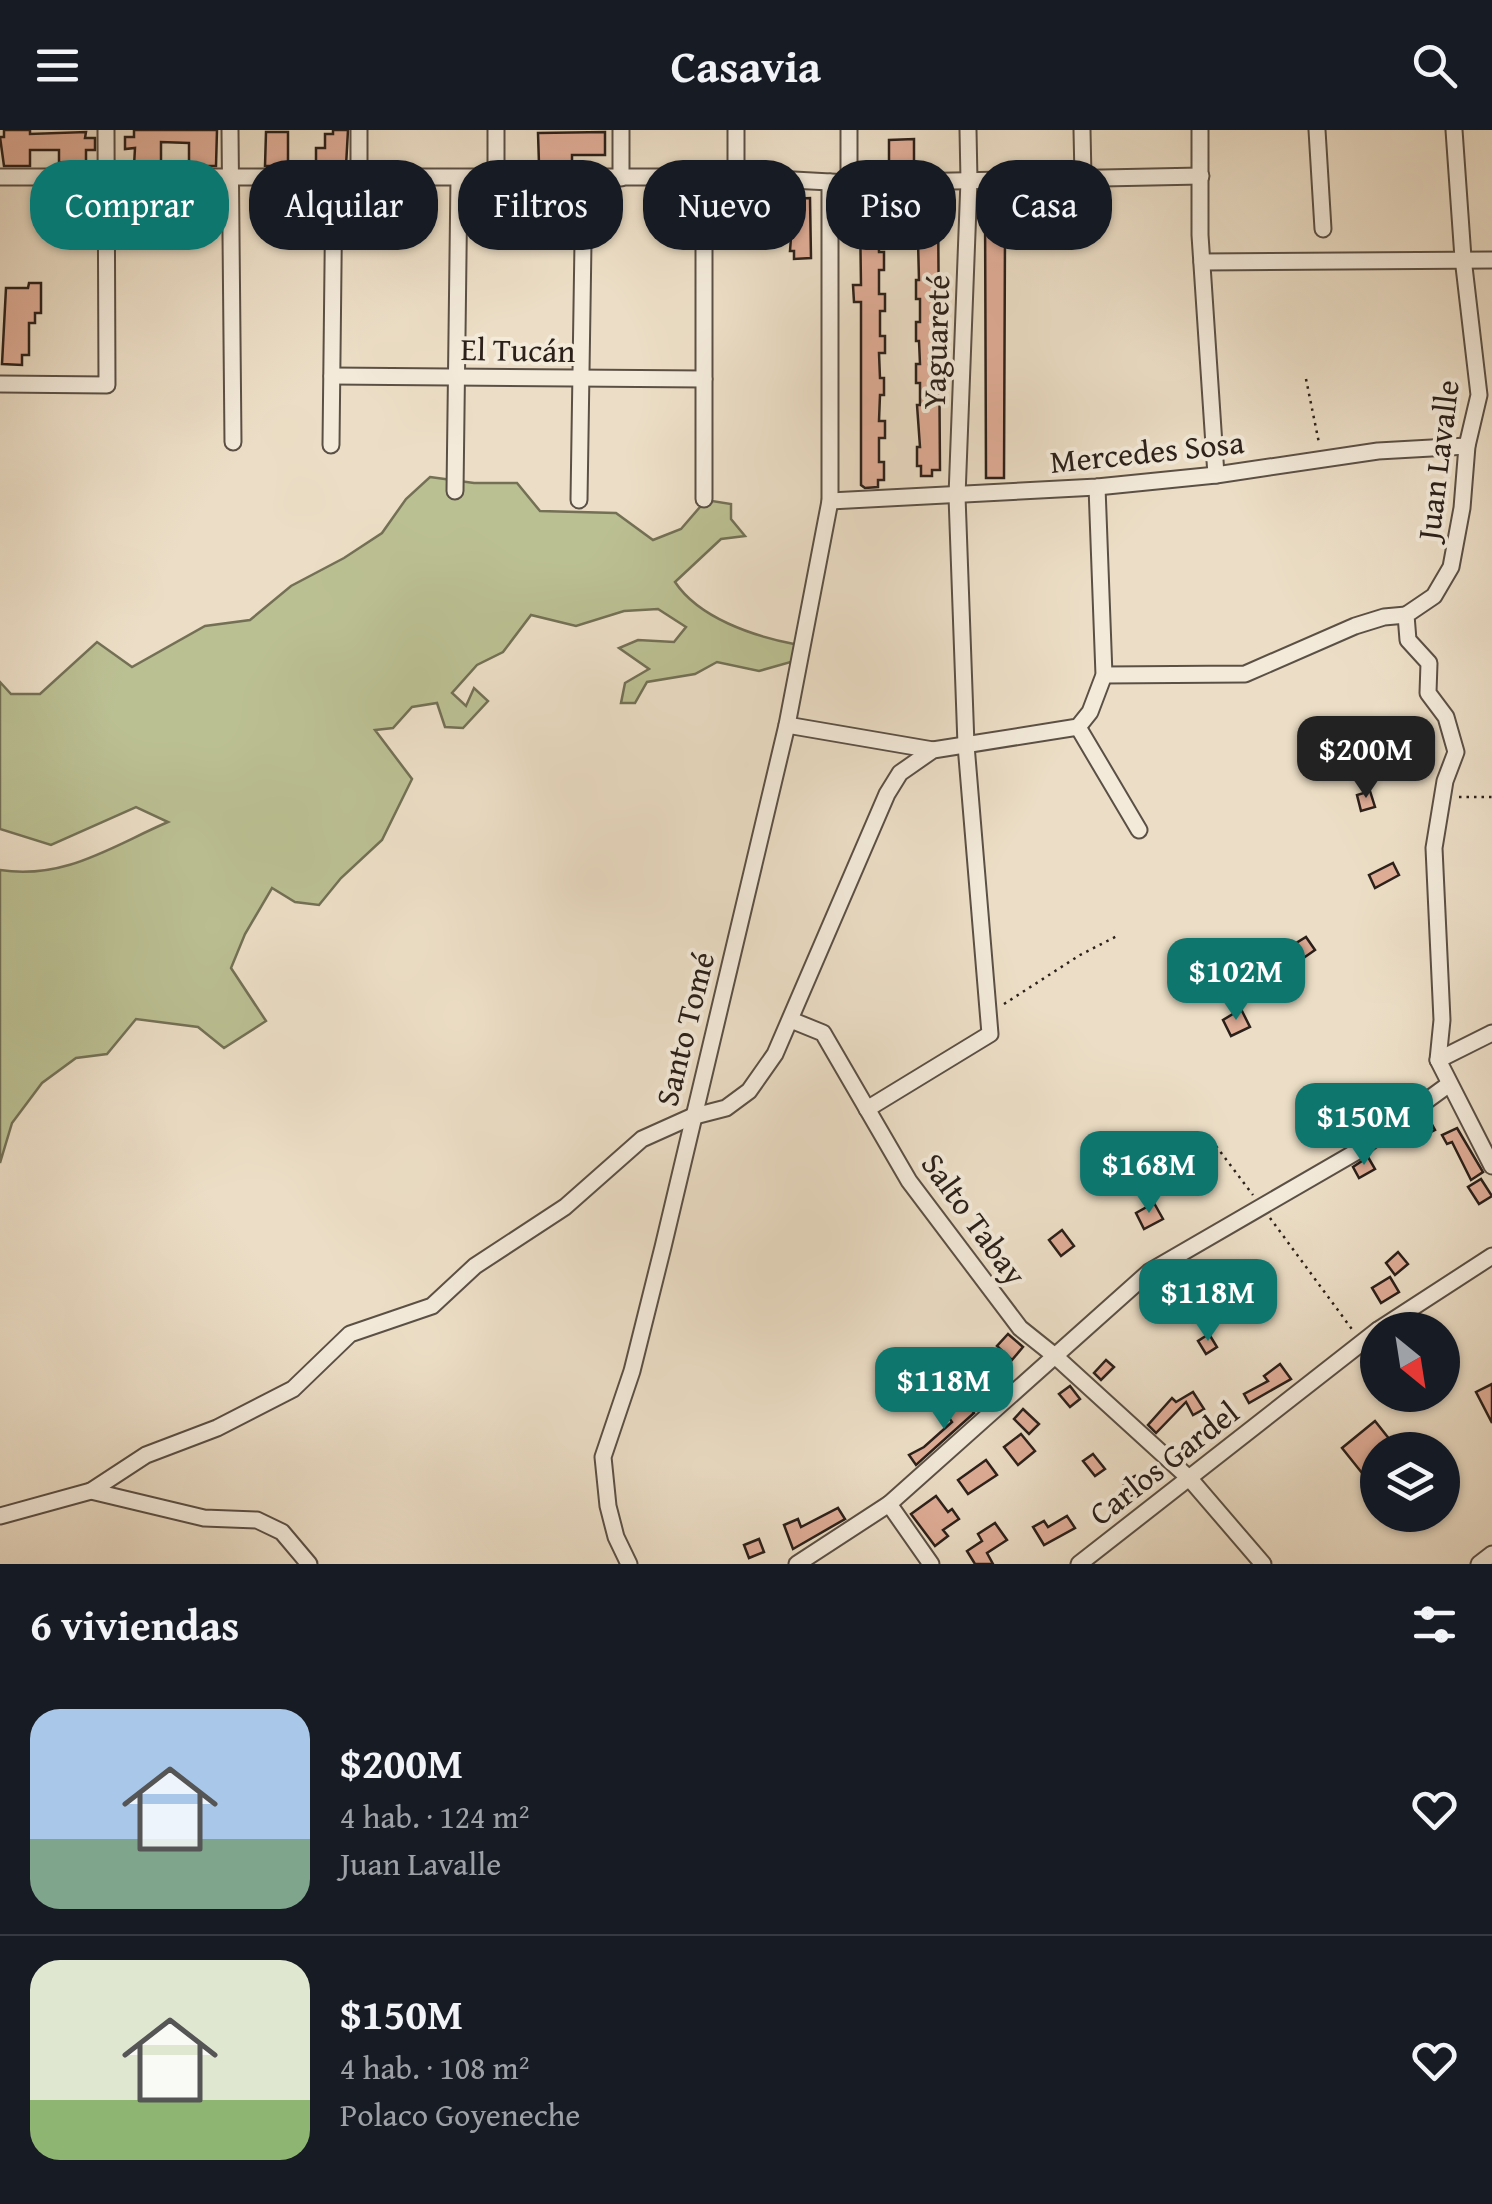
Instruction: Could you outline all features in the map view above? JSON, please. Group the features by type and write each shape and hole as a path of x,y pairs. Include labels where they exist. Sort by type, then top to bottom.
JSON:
{"street":[{"path":"106,130 107,160"},
{"path":"230,130 233,442"},
{"path":"359,130 359,160"},
{"path":"496,130 496,160"},
{"path":"621,130 621,160"},
{"path":"736,130 736,160"},
{"path":"849,130 849,160"},
{"name":"Yaguareté","path":"968,130 958,496 966,746 988,1014"},
{"path":"1082,130 1083,160"},
{"path":"1200,130 1202,262 1216,476"},
{"path":"1318,130 1323,229"},
{"name":"Juan Lavalle","path":"1406,615 1434,596 1451,567 1462,508 1467,446 1484,400 1464,258 1454,130"},
{"path":"229,176 249,176"},
{"path":"1112,177 1201,176"},
{"path":"0,177 30,177"},
{"path":"956,180 976,180"},
{"path":"455,491 458,244"},
{"path":"0,384 108,385 107,250"},
{"path":"331,445 333,250"},
{"path":"578,500 583,250"},
{"path":"704,250 704,500"},
{"name":"Santo Tomé","path":"629,1564 616,1537 608,1506 603,1457 632,1371 786,725 830,501 830,250"},
{"path":"1202,262 1492,260"},
{"name":"El Tucán","path":"332,376 704,379"},
{"name":"Mercedes Sosa","path":"830,501 1097,487 1216,476 1378,451 1467,446"},
{"path":"786,725 934,750 1078,727 1090,712 1104,675 1097,487"},
{"path":"1104,675 1245,674 1355,626 1384,616 1406,615 1408,640 1429,663 1428,692 1446,716 1456,752 1446,781 1434,848 1442,1020 1438,1060 1492,1166"},
{"path":"1078,727 1140,830"},
{"path":"0,1516 92,1491 146,1455 216,1428 294,1389 350,1334 432,1306 475,1266 564,1207 642,1138 726,1108 749,1091 776,1054 886,794 900,774 934,750"},
{"path":"867,1109 990,1034 988,1014"},
{"name":"Salto Tabay","path":"790,1020 823,1033 909,1180 1020,1328 1190,1479 1264,1564"},
{"path":"1438,1060 1492,1033"},
{"path":"797,1564 889,1504 1149,1272 1356,1152 1448,1085"},
{"name":"Carlos Gardel","path":"1406,1312 1492,1256"},
{"name":"Carlos Gardel","path":"1080,1564 1360,1342"},
{"path":"123,1472 118,1486 126,1499"},
{"path":"92,1491 204,1518 256,1520 282,1532 310,1564"},
{"path":"889,1504 931,1564"},
{"path":"1479,1564 1492,1554"}],"path":[{"path":"1306,379 1323,460"},
{"path":"1444,796 1492,797"},
{"path":"988,1014 1080,955 1119,935"},
{"path":"1216,1146 1360,1340"}],"green space":[{"path":"430,477 517,483 540,511 616,513 653,540 681,529 706,500 731,504 731,519 745,536 721,539 675,582 685,595 712,615 761,636 794,644 798,660 759,671 717,662 695,674 647,682 635,703 621,703 625,683 649,669 619,648 638,640 674,642 686,627 658,609 624,611 576,626 531,615 503,652 477,665 452,693 466,706 474,688 488,701 463,728 445,727 437,703 412,707 393,728 375,730 412,779 382,840 319,905 295,902 272,888 245,934 231,968 266,1021 224,1048 198,1027 136,1019 107,1054 76,1058 42,1083 12,1123 0,1163 0,870 24,872 67,866 168,822 136,807 51,845 0,829 0,682 11,694 40,694 97,642 132,667 205,626 250,620 291,586 382,533 406,499"}],"building":[{"path":"4,130 30,130 30,134 86,132 85,138 95,138 95,150 86,150 86,160 59,160 59,150 30,150 30,166 4,166 0,137 4,137"},
{"path":"134,130 217,130 216,160 189,160 189,143 161,142 161,160 134,160 135,148 125,149 125,137 134,137"},
{"path":"333,130 348,130 346,160 316,160 316,148 325,148 325,134 333,134"},
{"path":"266,132 288,132 288,160 265,160"},
{"path":"605,132 605,155 539,160 538,133"},
{"path":"914,139 914,160 889,160 889,140"},
{"path":"806,198 810,198 811,258 794,259 794,251 790,250 806,250"},
{"path":"860,250 884,252 884,270 879,270 879,294 885,294 880,336 885,336 885,353 879,353 884,395 880,395 879,421 885,421 885,438 879,438 879,462 884,462 884,480 878,480 878,487 865,488 861,485 861,302 854,302 853,285 861,285"},
{"path":"918,250 938,250 940,470 932,470 932,476 921,476 921,466 917,466"},
{"path":"985,250 1005,250 1004,478 986,478"},
{"path":"29,283 41,283 41,313 35,313 35,323 29,323 29,355 22,355 22,365 2,364 6,288 28,288"},
{"path":"1370,791 1375,807 1361,811 1357,795"},
{"path":"1393,863 1399,875 1375,888 1369,875"},
{"path":"1306,937 1315,950 1302,959 1293,945"},
{"path":"1241,1009 1250,1027 1231,1036 1223,1020"},
{"path":"1429,1119 1435,1130 1419,1138 1414,1127"},
{"path":"1457,1128 1483,1172 1471,1180 1452,1142 1447,1144 1442,1135"},
{"path":"1368,1157 1375,1169 1359,1178 1353,1167"},
{"path":"1481,1179 1492,1196 1479,1204 1468,1187"},
{"path":"1154,1203 1163,1219 1144,1229 1136,1213"},
{"path":"1062,1230 1074,1246 1061,1256 1049,1240"},
{"path":"1398,1252 1408,1264 1395,1275 1386,1263"},
{"path":"1197,1269 1206,1284 1179,1301 1170,1286"},
{"path":"1390,1277 1399,1292 1381,1303 1372,1288"},
{"path":"1008,1334 1023,1347 1012,1360 997,1346"},
{"path":"1209,1334 1217,1347 1206,1354 1198,1341"},
{"path":"1106,1360 1114,1367 1101,1380 1094,1373"},
{"path":"1280,1364 1291,1379 1249,1403 1244,1394 1268,1381 1264,1376"},
{"path":"1492,1384 1492,1423 1476,1392"},
{"path":"1070,1386 1080,1399 1070,1407 1059,1394"},
{"path":"1193,1392 1204,1409 1193,1415 1186,1402 1156,1433 1148,1425 1172,1398 1176,1402"},
{"path":"966,1402 974,1413 916,1465 909,1455 952,1422 947,1415"},
{"path":"1023,1409 1039,1424 1029,1434 1014,1419"},
{"path":"1375,1421 1384,1432 1362,1432"},
{"path":"1360,1433 1360,1470 1342,1448"},
{"path":"1021,1434 1035,1451 1018,1465 1004,1447"},
{"path":"1093,1454 1105,1469 1095,1476 1083,1461"},
{"path":"986,1460 997,1475 968,1494 958,1480"},
{"path":"1135,1476 1143,1489 1131,1496 1123,1483"},
{"path":"936,1496 959,1519 943,1530 948,1536 935,1546 911,1514"},
{"path":"838,1508 845,1519 793,1549 784,1525 798,1519 801,1527"},
{"path":"1067,1516 1075,1528 1044,1545 1033,1527 1044,1521 1048,1527"},
{"path":"995,1523 1007,1540 987,1553 993,1564 975,1564 967,1551 982,1541 978,1534"},
{"path":"759,1539 764,1552 749,1558 744,1545"}]}
